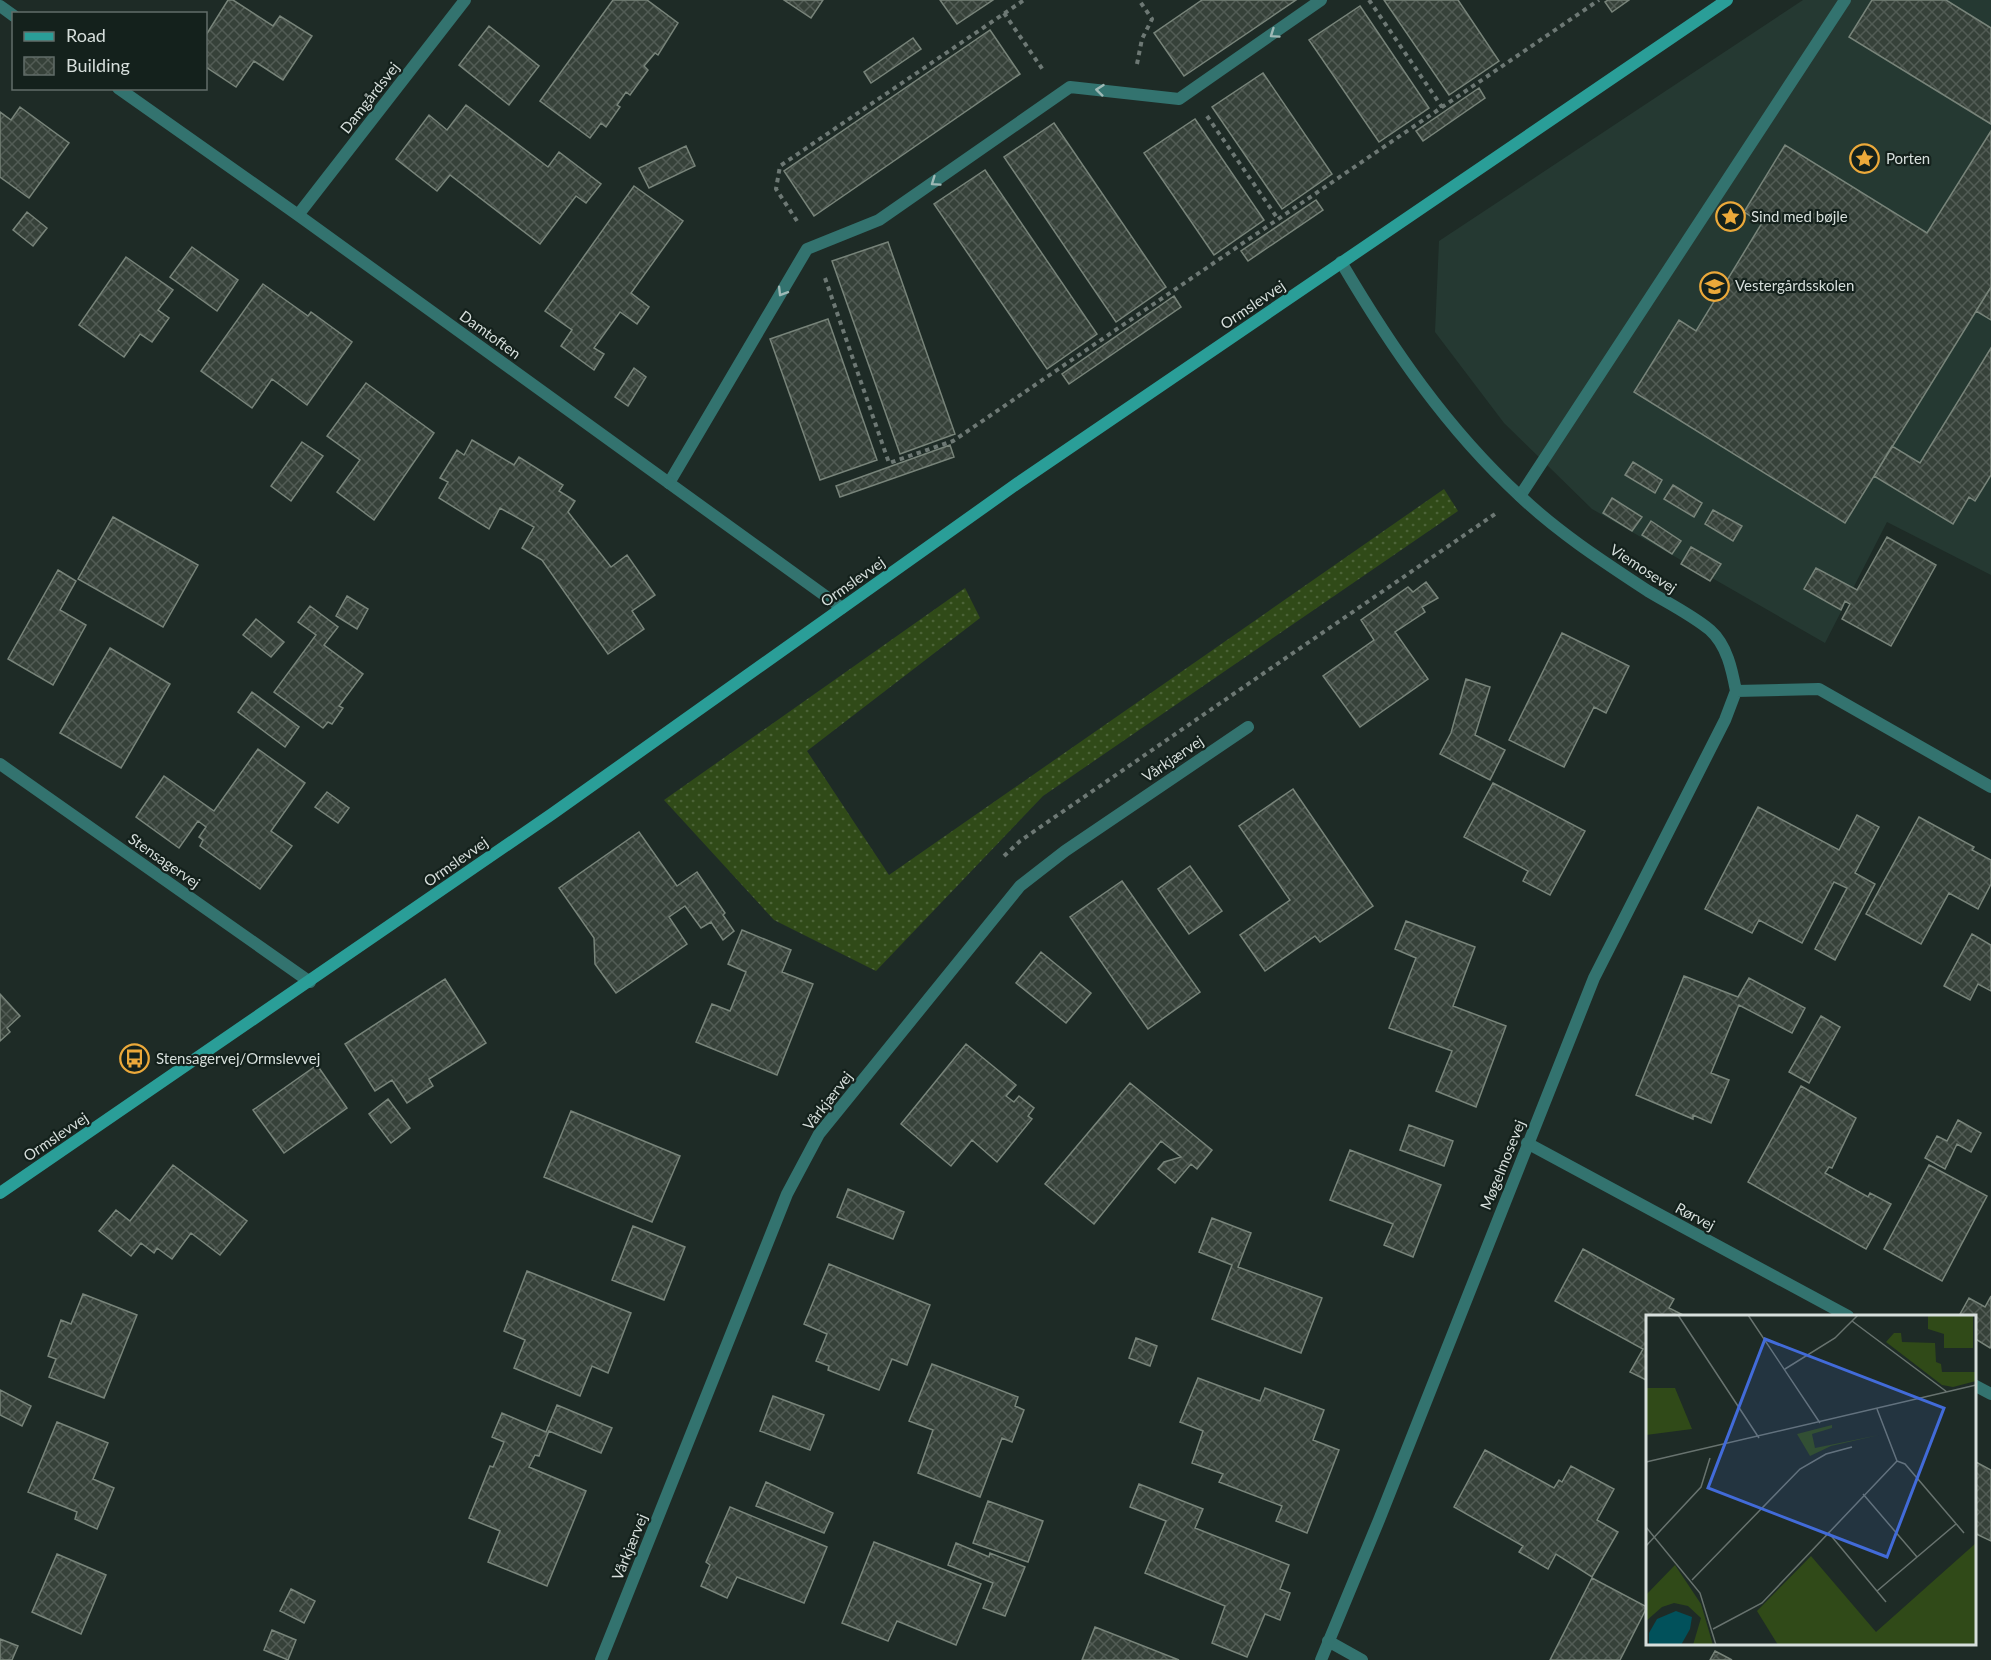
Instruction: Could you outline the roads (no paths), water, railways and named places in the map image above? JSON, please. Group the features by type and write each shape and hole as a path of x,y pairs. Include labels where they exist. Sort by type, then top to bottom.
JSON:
{"street":[{"name":"Damgårdsvej","path":"298,215 465,0"},
{"path":"669,483 807,249 879,220 1070,87 1179,99 1322,0"},
{"name":"Ormslevvej","path":"0,1193 310,982 842,608 1341,262 1727,0"},
{"path":"1520,496 1845,0"},
{"name":"Damtoften","path":"121,90 298,215 842,608"},
{"name":"Viemosevej","path":"1341,262 1380,329 1435,404 1520,496 1587,551 1711,631 1729,659 1736,692"},
{"path":"1736,692 1819,689 1991,787"},
{"name":"Møgelmosevej","path":"1321,1660 1379,1520 1594,978 1725,720 1736,692"},
{"name":"Vårkjærvej","path":"601,1660 788,1194 819,1134 1020,886 1065,851 1248,727"},
{"name":"Stensagervej","path":"0,764 310,982"},
{"name":"Rørvej","path":"1527,1143 1844,1315"},
{"path":"1976,1386 1991,1394"},
{"path":"1328,1641 1362,1660"}],"place":[{"name":"Porten","path":"1865,159"},
{"name":"Sind med bøjle","path":"1730,217"},
{"name":"Vestergårdsskolen","path":"1714,286"},
{"name":"Stensagervej/Ormslevvej","path":"135,1059"}]}
